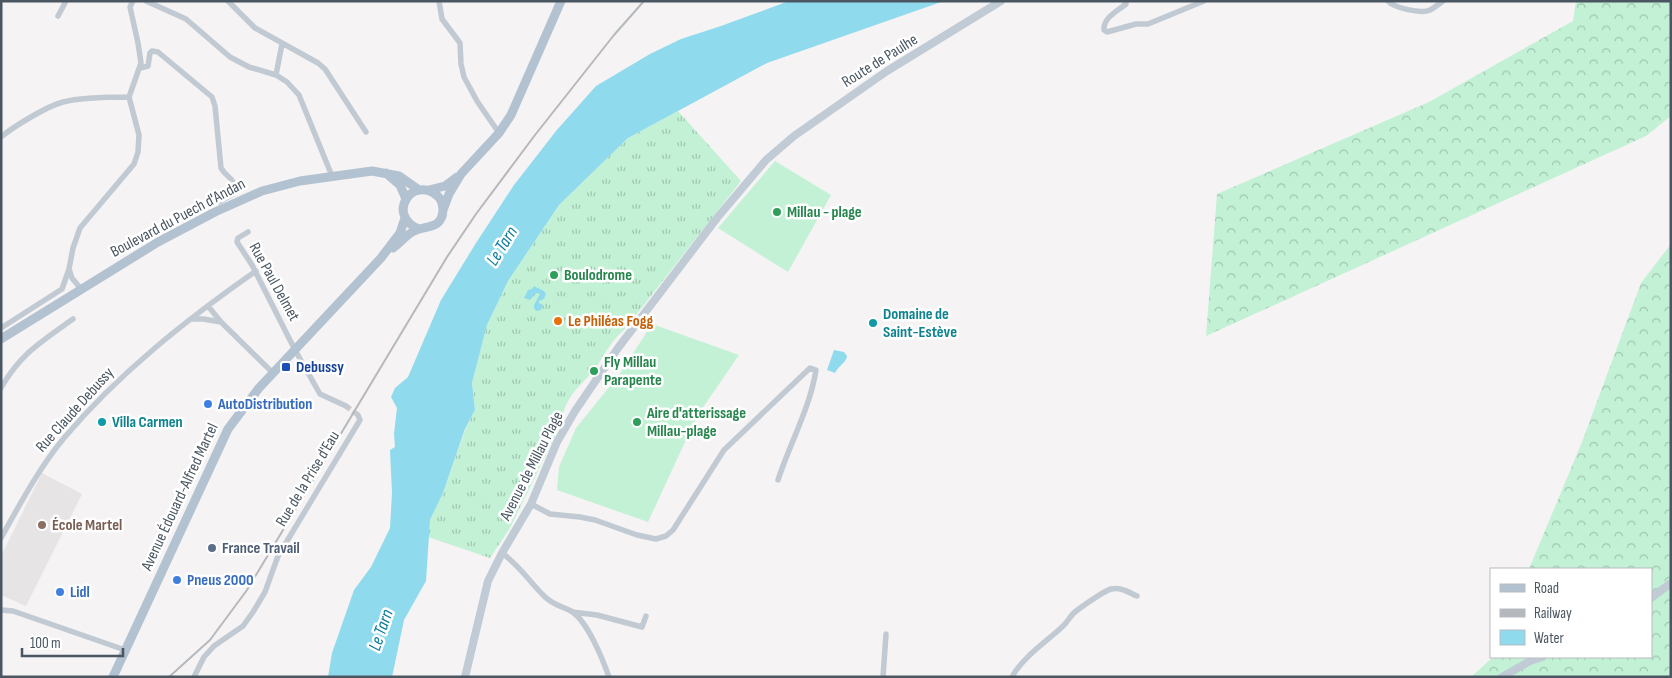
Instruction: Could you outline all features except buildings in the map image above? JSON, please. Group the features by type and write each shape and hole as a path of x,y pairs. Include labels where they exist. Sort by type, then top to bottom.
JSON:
{"main road":[{"path":"461,174 449,194 441,218 435,225 420,228 410,224 405,218 403,208 406,199 412,193 419,190 429,190 445,186 461,174 499,133 511,115 561,1"},
{"name":"Boulevard du Puech d'Andan","path":"1,339 158,242 238,201 281,185 362,171 372,171 399,176 419,190"},
{"path":"386,173 400,185 406,199"},
{"path":"429,190 440,198 443,210"},
{"name":"Avenue Édouard-Alfred Martel","path":"113,677 228,429 272,373 381,258 400,233 405,218"},
{"name":"Avenue Édouard-Alfred Martel","path":"381,258 408,235 420,228"}],"street":[{"path":"58,16 66,1"},
{"path":"1,328 62,289 80,228 134,164 138,152 139,135 129,97 140,68 138,43 130,7 133,1"},
{"path":"146,1 186,19 230,57 249,67 276,75 287,82 299,95 332,176"},
{"path":"228,1 255,28 318,63 325,69 366,132"},
{"path":"439,1 442,19 460,43 464,77 477,101 499,133"},
{"name":"Route de Paulhe","path":"778,149 850,96 1001,1"},
{"path":"1125,1 1126,4 1107,19 1103,26 1107,32 1136,24 1148,24 1204,1"},
{"path":"1388,1 1390,4 1407,10 1428,11 1443,1"},
{"path":"276,75 282,44"},
{"path":"140,68 148,66 152,51 158,52 212,97 215,106 221,168 225,174 232,178 235,184 233,194 219,202"},
{"path":"1,137 11,129 63,102 129,97"},
{"name":"Avenue de Millau Plage","path":"465,677 485,592 492,572 531,504 557,442 586,394 671,278 742,186 778,149"},
{"name":"Rue Paul Delmet","path":"248,232 238,238 237,242 256,271 294,350 320,394 346,406"},
{"path":"69,269 72,278 81,289"},
{"name":"Rue Claude Debussy","path":"1,538 39,472 63,439 100,399 138,362 190,319 256,271"},
{"path":"208,306 221,322 272,373"},
{"path":"1,388 15,366 33,347 73,319"},
{"path":"190,319 221,322"},
{"path":"531,504 550,514 595,520 637,535 656,539 666,536 674,530 724,450 810,368 816,370 813,390 784,460 778,480"},
{"name":"Rue de la Prise d'Eau","path":"194,677 204,657 214,646 243,626 253,612 265,592 278,556 360,420 358,415"},
{"path":"502,553 516,564 546,598 558,607 572,612 597,615 642,627 646,616"},
{"path":"1652,597 1671,583"},
{"path":"1012,677 1021,665 1064,625 1074,613 1090,602 1109,590 1118,588 1137,596"},
{"path":"1,610 22,614 125,650"},
{"path":"572,612 585,626 599,652 609,677"},
{"path":"883,677 886,634"},
{"path":"1502,677 1539,658"}],"shaded area":[{"name":"École Martel","path":"42,473 82,494 26,606 1,595 1,556"}],"green space":[{"path":"1576,1 1671,1 1671,116 1646,136 1206,336 1217,194 1429,102 1573,21"},
{"path":"678,111 741,181 570,398 561,424 510,528 490,558 428,537 430,520 443,493 466,428 475,410 472,383 487,325 508,281 559,205 628,138"},
{"name":"Millau - plage","path":"775,161 831,195 788,272 718,228"},
{"path":"1671,244 1671,677 1471,677 1492,658 1652,658 1652,568 1529,568 1582,442 1641,283"},
{"name":"Aire d'atterissage Millau-plage","path":"652,324 739,355 697,416 648,522 557,490 559,467 576,428 619,375"}],"water":[{"name":"Le Tarn","path":"789,1 944,1 767,63 628,138 559,205 508,281 487,325 472,383 475,410 465,429 443,493 430,520 426,581 404,620 392,677 328,677 332,653 354,590 371,567 390,528 392,493 390,450 395,447 394,434 397,408 391,397 395,388 408,377 441,300 514,185 556,131 596,86 650,54 681,39"},
{"path":"534,286 546,294 544,299 539,301 543,305 541,310 536,311 534,305 540,294 536,293 530,300 524,298 528,290"},
{"path":"834,350 844,352 847,356 835,373 827,370"}],"tunnel":[{"path":"346,406 358,415"}],"railway":[{"path":"169,677 210,640 247,590 447,257 476,214 535,135 614,35 644,1"}],"place":[{"name":"Millau - plage","path":"777,212"},
{"name":"Boulodrome","path":"554,275"},
{"name":"Le Philéas Fogg","path":"558,321"},
{"name":"Domaine de Saint-Estève","path":"873,323"},
{"name":"Debussy","path":"286,367"},
{"name":"Fly Millau Parapente","path":"594,371"},
{"name":"AutoDistribution","path":"208,404"},
{"name":"Villa Carmen","path":"102,422"},
{"name":"Aire d'atterissage Millau-plage","path":"637,422"},
{"name":"École Martel","path":"42,525"},
{"name":"France Travail","path":"212,548"},
{"name":"Pneus 2000","path":"177,580"},
{"name":"Lidl","path":"60,592"}]}
